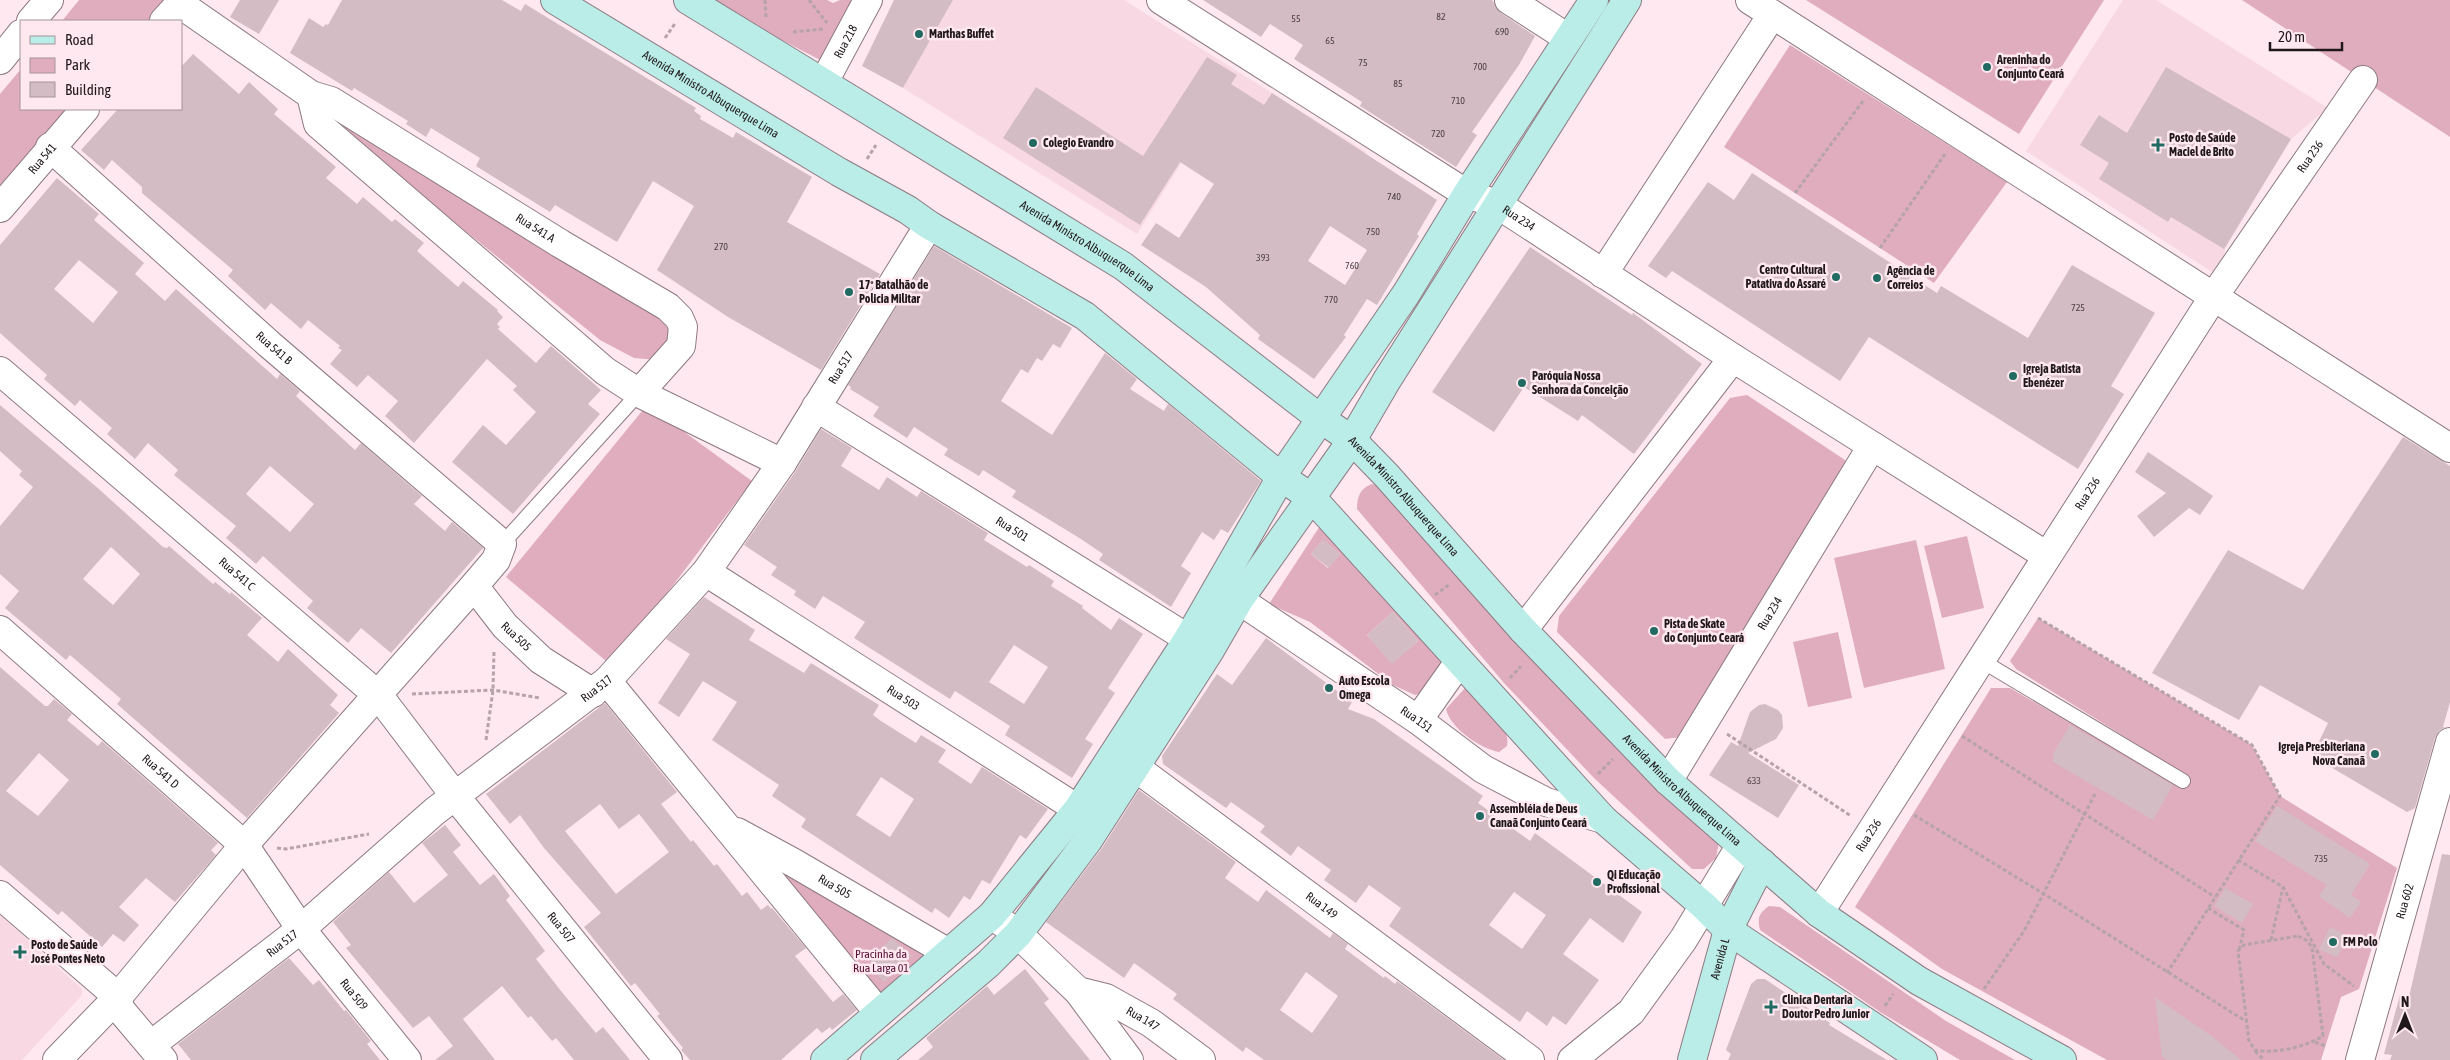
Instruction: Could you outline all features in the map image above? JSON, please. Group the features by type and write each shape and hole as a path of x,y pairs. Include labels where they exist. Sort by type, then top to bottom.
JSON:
{"street":[{"path":"33,20 49,0"},
{"name":"Avenida Ministro Albuquerque Lima","path":"556,0 822,162 908,210 929,226 1085,316 1281,477 1312,498 1602,819 1704,906 1728,930 1923,1060"},
{"name":"Rua 218","path":"824,82 868,0"},
{"name":"Rua 234","path":"1161,0 1467,194 1497,204 1733,358 2048,556"},
{"path":"1509,0 1568,38"},
{"path":"875,1060 988,964 1018,934 1089,816 1199,645 1281,477 1406,294 1467,194 1594,0"},
{"path":"1199,645 1239,600 1352,440 1387,380 1497,204 1627,0"},
{"path":"1750,0 2450,448"},
{"name":"Rua 541 A","path":"176,9 311,95 331,101 561,244 668,307 679,318 683,327 681,346 639,393"},
{"name":"Avenida Ministro Albuquerque Lima","path":"683,10 824,82 1123,266 1321,420 1352,440 1387,476 1523,630 1668,781 1741,845 1819,913 1919,981 2062,1060"},
{"path":"1603,274 1772,15"},
{"path":"0,60 20,35"},
{"name":"Rua 236","path":"1819,913 2214,296 2362,80"},
{"path":"311,95 318,124 605,371 639,393 782,463"},
{"name":"Rua 541","path":"0,208 84,110"},
{"name":"Rua 541 B","path":"50,148 269,344 502,544"},
{"name":"Rua 517","path":"157,1052 455,796 480,779 592,692 706,572 782,463 929,226"},
{"path":"1406,294 1432,310"},
{"path":"1523,630 1733,358"},
{"name":"Rua 541 C","path":"0,371 379,696 455,796"},
{"name":"Rua 501","path":"816,407 1199,645"},
{"name":"Rua 234","path":"1668,781 1872,446"},
{"path":"56,1060 118,996 244,845 379,696 496,560 502,544"},
{"name":"Rua 503","path":"706,572 1089,816"},
{"name":"Rua 505","path":"474,586 495,610 505,626 541,660 592,692 723,824 879,1013"},
{"name":"Rua 151","path":"1239,600 1418,720 1483,769 1546,802 1602,819"},
{"name":"Rua 541 D","path":"0,630 244,845 301,929"},
{"path":"1418,720 1459,662"},
{"name":"Rua 602","path":"2360,1060 2450,742"},
{"name":"Rua 149","path":"1125,759 1530,1060"},
{"name":"Rua 507","path":"455,796 668,1060"},
{"path":"825,1060 947,952 992,915 1089,816"},
{"name":"Rua 505","path":"723,824 947,952"},
{"path":"1572,1060 1631,1012 1682,940 1741,845"},
{"name":"Avenida L","path":"1692,1060 1728,930 1762,863"},
{"path":"0,895 118,996 120,1010 157,1052"},
{"name":"Rua 147","path":"992,915 1018,934 1078,991 1129,1060"},
{"name":"Rua 509","path":"301,929 407,1060"},
{"name":"Rua 147","path":"1078,991 1106,998 1151,1023 1201,1060"}],"lane":[{"path":"502,544 639,393"},
{"path":"1982,661 2184,781"}],"path":[{"path":"792,32 831,28 809,0"},
{"path":"661,43 683,10"},
{"path":"1795,193 1868,94"},
{"path":"864,165 879,140"},
{"path":"1880,248 1950,146"},
{"path":"480,779 494,690 495,610"},
{"path":"2038,618 2252,745 2280,796 2167,973"},
{"path":"1504,683 1528,659"},
{"path":"379,696 494,690 592,692"},
{"path":"1720,730 1857,820"},
{"path":"1962,736 2215,897"},
{"path":"1594,778 1615,757"},
{"path":"1981,992 2022,934 2095,794"},
{"path":"1914,815 2044,894 2247,1022"},
{"path":"244,845 286,849 373,833"},
{"path":"2238,860 2283,887 2324,964 2359,989"},
{"path":"2271,940 2283,887"},
{"path":"2208,908 2244,930 2238,951 2249,1041 2264,1060"},
{"path":"2238,951 2244,945 2298,936 2306,940 2312,947 2323,1036 2315,1041 2265,1052 2255,1050"},
{"path":"1880,1012 1898,987"},
{"path":"2315,1041 2326,1046"}],"shaded area":[{"path":"953,0 1124,0 1366,152 1326,219 1197,138 1137,234 903,88"},
{"name":"Posto de Saúde Maciel de Brito","path":"2123,0 2156,0 2328,108 2291,139 2225,249 2221,278 2026,151"},
{"name":"Posto de Saúde José Pontes Neto","path":"0,915 82,989 82,995 22,1060 0,1060"}],"green space":[{"path":"79,0 175,0 157,20 63,20"},
{"path":"715,0 827,0 833,3 840,0 860,0 826,63 772,35"},
{"name":"Areninha do Conjunto Ceará","path":"1806,0 2104,0 2019,134"},
{"path":"2242,0 2450,0 2450,137"},
{"path":"1790,45 2007,182 1934,283 1724,147"},
{"path":"20,70 20,110 80,110 0,202 0,94"},
{"path":"300,97 679,320 657,360 634,358 600,340"},
{"path":"1747,395 1845,460 1848,472 1681,737 1665,739 1557,632 1559,616 1730,398"},
{"path":"647,405 752,481 612,666 506,577"},
{"path":"1372,484 1383,487 1719,842 1716,858 1704,869 1692,869 1594,778 1504,683 1357,509 1360,493"},
{"path":"1320,526 1444,655 1429,690 1415,695 1393,685 1310,622 1269,604","holes":["1323,540 1340,554 1328,568 1311,554","1393,612 1418,641 1392,663 1367,635"]},
{"path":"1967,536 1984,608 1942,618 1924,546"},
{"path":"1916,540 1945,669 1864,688 1834,558"},
{"path":"2038,618 2252,745 2280,796 2397,868 2359,989 2341,997 2321,1060 2107,1060 1942,969 1855,907 1991,688 2010,688 2180,787 2186,775 2016,669 2010,661"},
{"path":"1838,632 1852,698 1808,707 1793,642"},
{"path":"1466,687 1494,714 1505,730 1507,746 1499,752 1475,742 1453,723 1449,716 1446,709"},
{"name":"Pracinha da Rua Larga 01","path":"727,815 927,954 883,1001"},
{"path":"1769,906 1780,907 1946,1021 2015,1060 1960,1060 1880,1012 1760,930 1760,916"}],"building":[{"path":"240,0 279,0 259,34 230,17"},
{"path":"342,0 502,0 521,11 525,4 696,108 694,111 701,116 700,119 733,138 736,132 812,177 787,222 880,274 821,370 728,317 657,270 694,206 653,181 617,242 555,205 550,212 476,166 480,158 431,128 426,137 406,124 408,121 354,88 352,91 290,53 309,18 323,27 326,24 328,25"},
{"path":"894,0 953,0 903,88 862,66"},
{"path":"1203,0 1492,0 1501,13 1535,36 1519,65 1472,132 1477,135 1456,167 1360,106 1362,102 1294,59 1303,45 1270,24 1261,37"},
{"path":"193,54 239,94 249,82 278,109 274,114 336,167 326,178 357,204 363,197 392,222 395,219 424,243 417,251 458,287 463,281 498,310 503,317 497,324 500,327 498,329 536,363 551,346 601,390 588,404 600,414 513,514 452,462 483,425 506,445 536,412 513,390 517,386 487,359 414,443 385,416 398,401 368,375 357,387 330,364 342,350 338,348 340,346 308,320 301,329 271,303 265,310 228,276 233,270 142,193 142,187 112,160 104,170 81,150 117,110 182,110 182,66"},
{"path":"1207,57 1237,75 1231,84 1264,105 1272,93 1437,200 1417,234 1419,236 1377,305 1367,299 1344,335 1346,337 1314,379 1258,339 1260,335 1206,287 1141,245 1156,223 1179,238 1214,184 1180,162 1140,225 1003,138 1036,87 1143,156","holes":["1330,226 1367,250 1345,285 1308,261"]},
{"path":"2166,67 2291,139 2224,249 2171,217 2168,222 2099,179 2109,163 2080,145 2099,115 2127,133"},
{"path":"1752,173 1937,293 1941,286 2028,338 2072,265 2155,313 2111,386 2124,394 2078,469 1869,337 1840,381 1672,271 1666,278 1648,266 1708,182 1734,200"},
{"path":"57,178 99,214 94,220 144,263 135,274 165,301 176,289 277,379 280,374 300,391 296,396 355,450 361,443 422,496 414,504 445,531 452,522 483,548 391,653 361,628 348,643 307,608 313,601 263,556 256,564 226,538 236,526 174,475 178,470 148,443 135,459 107,434 112,428 80,400 75,406 44,379 47,375 0,333 0,245","holes":["79,260 118,292 93,323 54,289","270,466 314,504 290,532 246,494"]},
{"path":"934,246 1072,328 1060,348 1053,344 1042,361 1037,358 1028,373 1021,369 1001,401 1052,435 1105,353 1137,379 1130,389 1164,411 1168,404 1261,481 1228,533 1221,529 1214,540 1202,532 1181,566 1191,573 1171,607 1099,560 1103,554 1012,497 1016,491 983,470 979,476 944,455 948,449 914,427 907,438 873,416 879,407 850,389 851,387 848,385"},
{"path":"1530,247 1632,315 1633,313 1702,364 1634,454 1582,415 1578,421 1524,387 1494,432 1432,392"},
{"path":"0,405 100,490 163,547 167,548 169,546 213,584 215,582 230,594 231,592 262,618 247,635 278,662 288,649 338,695 330,705 339,713 247,818 117,704 121,699 70,655 66,660 5,608 19,591 0,574 0,526 33,487 19,475 22,471 0,451","holes":["111,547 140,574 113,605 83,579"]},
{"path":"821,429 852,448 841,466 879,490 887,477 917,497 921,491 988,533 984,540 1027,567 1029,565 1054,581 1051,586 1083,606 1082,608 1111,630 1119,618 1143,634 1108,688 1115,693 1085,739 1093,744 1072,778 1005,735 1010,726 955,691 950,699 854,638 865,622 823,596 815,609 794,595 796,591 771,575 777,567 744,545 795,472","holes":["1014,645 1048,667 1024,704 989,682"]},
{"path":"2403,437 2450,466 2450,702 2443,727 2445,727 2439,731 2435,738 2415,808 2407,812 2312,756 2328,723 2260,685 2239,720 2152,673 2228,550 2303,590"},
{"path":"2148,452 2213,496 2200,515 2189,508 2154,537 2137,516 2166,493 2135,472"},
{"path":"1323,539 1340,554 1329,568 1311,554"},
{"path":"704,597 755,630 749,640 804,673 811,663 879,705 873,715 881,721 916,743 921,735 946,750 938,762 971,784 982,767 1048,809 1026,839 1020,835 990,884 982,880 970,900 964,896 949,918 935,908 932,913 801,827 806,819 772,796 779,785 712,740 737,702 703,681 679,717 658,703 690,654 666,639","holes":["881,777 914,799 890,837 856,815"]},
{"path":"1393,612 1418,641 1392,664 1367,635"},
{"path":"1266,638 1352,702 1348,709 1374,719 1483,796 1478,803 1530,841 1535,833 1642,912 1623,943 1590,918 1563,954 1599,980 1566,1025 1553,1016 1547,1026 1527,1011 1520,1022 1389,926 1401,908 1369,885 1356,903 1324,880 1331,870 1298,846 1291,856 1260,832 1265,826 1231,802 1226,808 1163,764 1162,756 1217,674 1232,685","holes":["1514,892 1546,915 1522,949 1489,925"]},
{"path":"0,667 45,706 48,706 54,699 72,714 67,720 98,746 102,741 218,843 211,850 216,855 175,902 146,878 119,907 139,925 124,942 113,934 102,947 62,911 58,915 0,865","holes":["39,753 69,780 38,816 6,791"]},
{"path":"605,703 677,792 661,804 691,842 693,840 714,866 717,864 742,896 747,892 761,910 768,905 772,908 806,948 795,956 833,1002 843,994 857,1010 832,1030 830,1027 822,1033 817,1028 781,1060 690,1060 681,1050 683,1048 657,1016 660,1014 635,983 631,986 584,927 601,913 544,848 520,815 510,824 486,794","holes":["600,804 619,829 639,814 669,852 616,894 565,831"]},
{"path":"1765,704 1778,710 1782,715 1783,728 1776,739 1748,753 1799,785 1778,818 1709,775 1731,742 1738,746 1750,712 1759,705"},
{"path":"2070,725 2173,785 2153,820 2053,762 2053,754"},
{"path":"1139,790 1236,862 1225,878 1258,902 1266,890 1330,938 1333,933 1348,944 1345,949 1384,978 1385,976 1395,984 1397,981 1504,1060 1264,1060 1246,1047 1243,1052 1173,999 1177,994 1134,963 1124,978 1046,922 1102,848","holes":["1306,972 1338,996 1312,1033 1280,1010"]},
{"path":"2277,806 2370,864 2351,895 2361,902 2350,918 2319,896 2327,885 2255,841"},
{"path":"445,825 461,845 453,852 480,885 494,874 510,896 506,900 545,951 536,959 561,991 596,1033 603,1027 630,1060 574,1060 556,1038 552,1041 531,1016 528,1018 502,986 463,1019 495,1060 435,1060 453,1046 429,1016 413,1028 346,948 351,945 333,922 389,872 414,903 448,875 422,843"},
{"path":"2442,854 2450,855 2450,1060 2390,1060 2392,1055 2384,1054 2400,995 2409,997"},
{"path":"2225,888 2253,904 2242,923 2214,906"},
{"name":"FM Polo","path":"2330,927 2348,936 2337,957 2319,949"},
{"path":"892,938 912,956 884,982 870,967 870,959"},
{"path":"289,958 313,985 319,980 344,1011 346,1010 371,1041 367,1044 380,1060 191,1060 178,1044"},
{"path":"1025,969 1049,999 1044,1003 1090,1060 918,1060 933,1047 926,1038 987,986 994,995"},
{"path":"1757,979 1765,979 1830,1023 1829,1025 1887,1060 1728,1060 1731,1054 1726,1050 1751,984"},
{"path":"2155,997 2213,1037 2241,1060 2167,1060 2162,1056"}],"place":[{"name":"Marthas Buffet","path":"919,34"},
{"name":"Areninha do Conjunto Ceará","path":"1987,67"},
{"name":"Colegio Evandro","path":"1033,143"},
{"name":"Posto de Saúde Maciel de Brito","path":"2158,145"},
{"name":"Centro Cultural Patativa do Assaré","path":"1836,277"},
{"name":"Agência de Correios","path":"1877,278"},
{"name":"17º Batalhão de Policia Militar","path":"849,292"},
{"name":"Igreja Batista Ebenézer","path":"2013,376"},
{"name":"Paróquia Nossa Senhora da Conceição","path":"1522,383"},
{"name":"Pista de Skate do Conjunto Ceará","path":"1654,631"},
{"name":"Auto Escola Omega","path":"1329,688"},
{"name":"Igreja Presbiteriana Nova Canaã","path":"2375,754"},
{"name":"Assembléia de Deus Canaã Conjunto Ceará","path":"1480,816"},
{"name":"Qi Educação Profissional","path":"1597,882"},
{"name":"FM Polo","path":"2333,942"},
{"name":"Posto de Saúde José Pontes Neto","path":"20,952"},
{"name":"Clinica Dentaria Doutor Pedro Junior","path":"1771,1007"}]}
